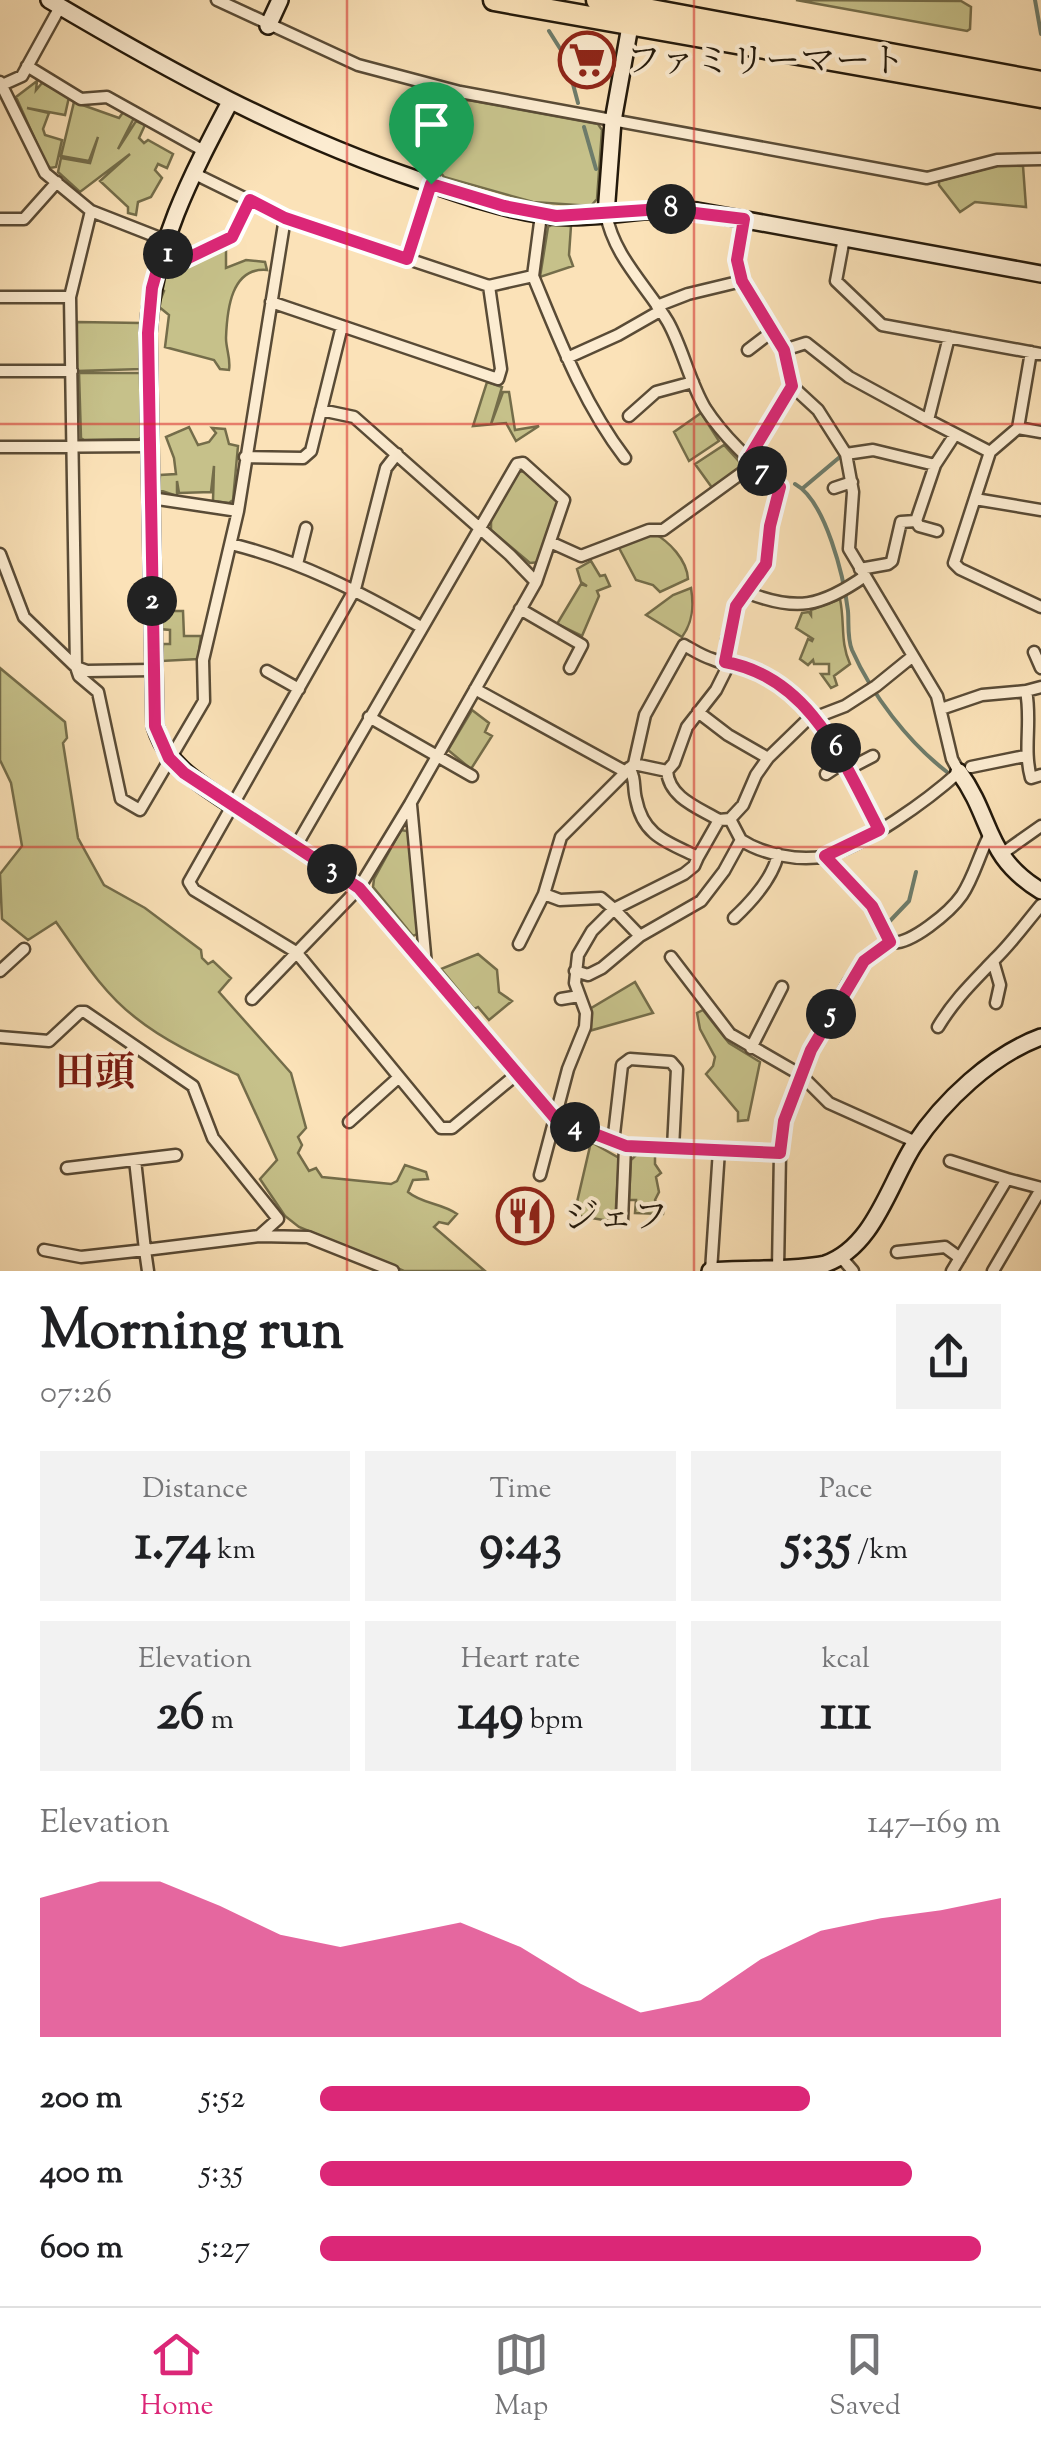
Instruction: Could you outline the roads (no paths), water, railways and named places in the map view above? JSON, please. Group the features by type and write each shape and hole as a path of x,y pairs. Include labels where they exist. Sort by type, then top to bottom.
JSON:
{"highway":[{"path":"494,0 632,16 1041,82"},
{"path":"597,0 632,16 1041,98"}],"street":[{"path":"217,0 358,64 460,92 927,178 997,160 1041,159"},
{"path":"268,26 280,0"},
{"path":"250,200 232,237 186,259 91,211 45,173 1,83 22,76 54,3 230,102 314,142 431,184 542,214 662,209 744,219 1041,274"},
{"path":"632,16 613,121 606,214 611,232 627,264 678,341 704,406 751,462 780,487 766,564 736,606 725,672 687,727 668,779 683,799 725,819 741,840 778,854 825,856 879,830 965,770 1025,756"},
{"path":"27,66 81,99 107,96 204,151"},
{"path":"407,259 460,92"},
{"path":"230,102 193,173 163,246 149,310 152,670 155,726 169,758 184,773 359,888 556,1119 620,1145 780,1153"},
{"path":"193,173 285,218 489,286 533,276"},
{"path":"0,219 24,218 56,182"},
{"path":"91,211 70,296 76,667 79,676 98,692 120,799 140,810 204,700 203,660 238,511 285,218"},
{"path":"542,214 533,276 574,385 606,443 625,458"},
{"path":"744,219 737,260 742,281 784,350 792,386 818,410 846,454 852,482 849,548 942,709 952,759 965,770 999,856 1041,891"},
{"path":"844,238 836,280 882,325 1036,353 1018,428 990,452 954,563 1041,607"},
{"path":"566,358 618,336 688,294 742,281"},
{"path":"271,302 498,379 501,368 489,286"},
{"path":"0,297 70,296"},
{"path":"245,457 303,458 310,451 342,326"},
{"path":"748,350 774,330"},
{"path":"928,420 949,337"},
{"path":"784,350 806,343 849,377 990,452"},
{"path":"0,372 72,371"},
{"path":"629,416 656,392 693,382"},
{"path":"550,542 581,556 649,530 663,530 751,462 792,386"},
{"path":"321,410 354,417 536,582"},
{"path":"1018,428 1041,432"},
{"path":"916,521 935,465 954,436"},
{"path":"0,447 149,446"},
{"path":"846,454 873,450 935,465"},
{"path":"396,454 386,468 356,590 189,882 194,890 296,952 441,1128 452,1128 517,1074"},
{"path":"252,999 359,888 536,582 564,500 523,463 517,464 479,527 296,846"},
{"path":"834,488 852,482"},
{"path":"151,498 238,511"},
{"path":"975,498 1041,510"},
{"path":"746,592 793,606 821,602 843,592 862,573 892,560 900,522 896,507"},
{"path":"900,522 916,521"},
{"path":"916,521 919,526 936,531"},
{"path":"296,564 306,528"},
{"path":"231,544 278,555 356,590 421,627"},
{"path":"0,554 24,617 76,667 87,672 152,670"},
{"path":"520,609 582,645 570,668"},
{"path":"519,944 544,894 561,837 630,768 646,715 684,645 715,661 770,677 792,691 846,766 879,830"},
{"path":"1034,652 1041,668"},
{"path":"540,1175 568,1069 585,1027 586,1013 575,971 578,956 592,931 614,908 694,866 725,819 742,805 768,758 812,718 845,706 912,656"},
{"path":"266,671 298,689"},
{"path":"942,709 982,695 1041,687"},
{"path":"475,688 630,768 668,771"},
{"path":"1026,691 1030,722 1025,756 1031,778 1041,775"},
{"path":"698,712 768,758"},
{"path":"370,717 472,776"},
{"path":"826,774 873,756"},
{"path":"630,768 646,828 698,856"},
{"path":"410,804 426,965"},
{"path":"999,856 1041,826"},
{"path":"825,856 872,906 890,942 900,945 913,939 960,898 989,836"},
{"path":"575,971 588,975 602,968 640,936 701,902 741,840"},
{"path":"734,918 760,889 778,854"},
{"path":"544,894 560,900 601,898 640,936"},
{"path":"938,1027 976,975 994,961 1041,905"},
{"path":"778,1268 784,1121 800,1076 848,983 864,961 890,942"},
{"path":"0,970 24,949"},
{"path":"671,958 730,1034 800,1076 829,1104 916,1142"},
{"path":"994,961 1000,985 996,1002"},
{"path":"751,1048 782,987"},
{"path":"561,999 579,996"},
{"path":"0,1037 49,1041 80,1012 85,1012 193,1086 213,1138 278,1219 259,1236"},
{"path":"720,1150 711,1271 823,1264 840,1256 866,1232 916,1142 953,1099 994,1063 1025,1043 1041,1038"},
{"path":"622,1220 622,1065 630,1060 672,1062 677,1069 673,1148"},
{"path":"349,1122 398,1078"},
{"path":"67,1168 176,1156"},
{"path":"135,1160 148,1271"},
{"path":"950,1161 1041,1188 993,1271"},
{"path":"952,1271 1008,1178"},
{"path":"44,1250 81,1257 259,1236 308,1237 393,1271"},
{"path":"897,1252 945,1248 960,1258"},
{"path":"840,1256 853,1271"}],"waterway":[{"path":"1035,0 1041,34"},
{"path":"549,31 566,58 578,103"},
{"path":"584,127 596,169"},
{"path":"803,488 841,456"},
{"path":"795,484 816,506 832,542 846,597 850,645 860,667 905,732 947,772"},
{"path":"888,923 909,901 916,872"}],"place":[{"name":"ファミリーマート","path":"587,60"},
{"name":"ジェフ","path":"525,1216"}],"district":[{"name":"田頭","path":"95,1071"}]}
